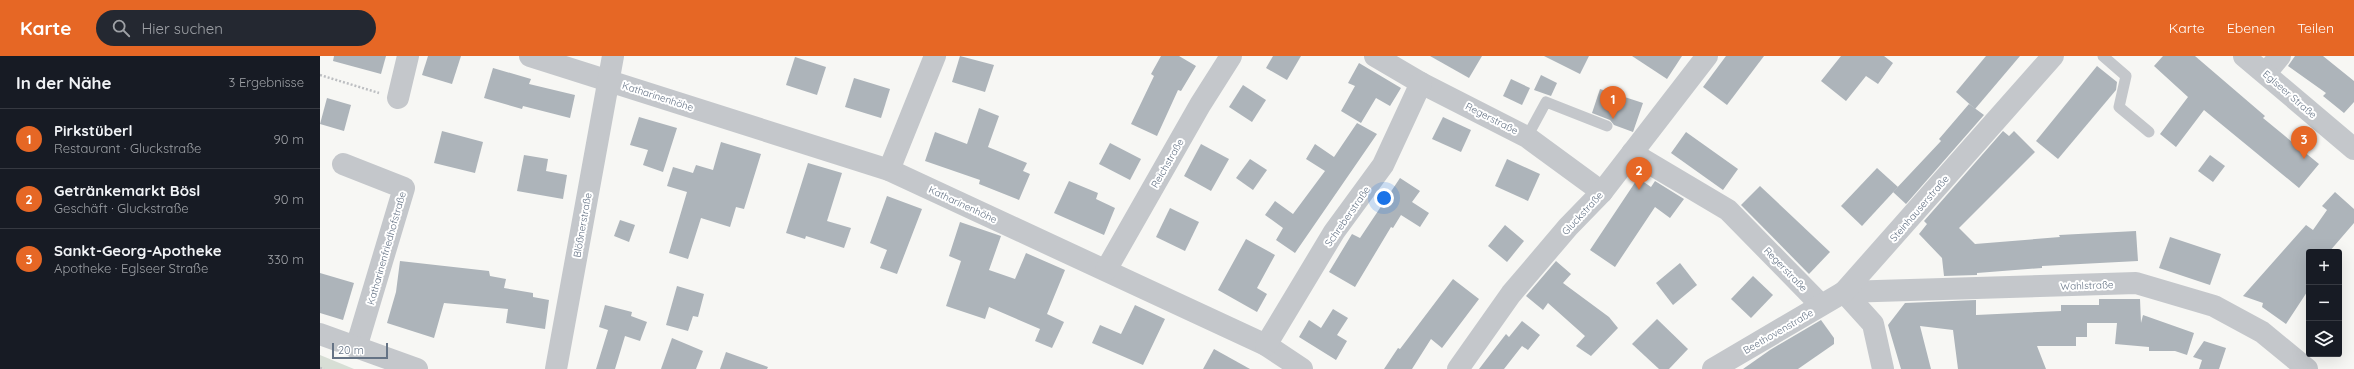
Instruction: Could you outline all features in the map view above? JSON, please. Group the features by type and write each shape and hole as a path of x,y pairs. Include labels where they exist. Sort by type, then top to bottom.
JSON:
{"street":[{"path":"398,98 408,56"},
{"path":"530,56 608,80"},
{"name":"Blößnerstraße","path":"556,369 613,56"},
{"path":"889,170 935,56"},
{"name":"Reichstraße","path":"1106,270 1200,105 1231,56"},
{"name":"Regerstraße","path":"1374,56 1421,83 1528,137 1602,192"},
{"name":"Gluckstraße","path":"1458,369 1512,294 1568,227 1602,192 1707,56"},
{"name":"Steinhauserstraße","path":"1844,292 2053,56"},
{"name":"Eglseer Straße","path":"2244,56 2266,73 2354,149"},
{"path":"2266,73 2280,56"},
{"name":"Katharinenhöhe","path":"608,80 889,170 1266,345 1302,369"},
{"name":"Schreberstraße","path":"1266,345 1334,232 1382,165 1421,83"},
{"name":"Regerstraße","path":"1632,153 1728,210 1821,305"},
{"name":"Katharinenfriedhofstraße","path":"343,164 404,188 356,348"},
{"name":"Wahlstraße","path":"1844,292 2136,283 2214,306 2262,332 2307,369"},
{"path":"1844,292 1873,324 1884,369"},
{"name":"Beethovenstraße","path":"1712,369 1844,292"},
{"path":"320,334 417,369"}],"lane":[{"path":"2103,56 2126,76 2119,107 2149,132"},
{"path":"1528,137 1546,102 1607,126"}],"path":[{"path":"320,75 398,98"},
{"path":"320,368 324,369"}],"shaded area":[{"path":"320,355 354,369 320,369"}],"building":[{"path":"334,56 386,56 381,74 333,61"},
{"path":"428,56 461,56 452,84 422,75"},
{"path":"960,56 994,65 985,92 952,82"},
{"path":"1161,56 1179,56 1196,66 1181,91 1178,90 1157,136 1131,124 1154,76 1151,74"},
{"path":"1273,56 1301,56 1287,80 1266,68"},
{"path":"1430,56 1482,56 1469,78"},
{"path":"1544,56 1589,56 1580,74"},
{"path":"1632,56 1682,56 1667,79"},
{"path":"1726,56 1764,56 1727,105 1703,87"},
{"path":"1841,56 1884,56 1893,63 1878,84 1866,76 1846,101 1821,81"},
{"path":"1986,56 2020,56 1975,109 1956,92"},
{"path":"2163,56 2195,56 2265,116 2263,118 2319,164 2299,188 2204,110 2176,147 2160,134 2188,97 2154,66"},
{"path":"2295,56 2323,56 2354,81 2354,102 2344,113 2323,96 2326,93 2288,66"},
{"path":"795,57 826,67 817,95 786,85"},
{"path":"1359,63 1401,88 1390,106 1376,98 1361,123 1341,111 1355,86 1348,83"},
{"path":"2097,66 2117,82 2116,90 2058,159 2036,141"},
{"path":"493,68 531,79 529,84 575,95 570,118 523,106 522,109 484,98"},
{"path":"1541,75 1557,83 1551,96 1534,90"},
{"path":"854,78 890,89 881,118 845,107"},
{"path":"1511,79 1530,88 1522,105 1503,96"},
{"path":"1243,85 1266,100 1252,122 1229,107"},
{"path":"1600,89 1643,103 1633,132 1614,125 1610,120 1592,113"},
{"path":"327,98 351,105 344,131 320,124"},
{"path":"1969,104 1984,115 1906,204 1893,192 1941,141 1939,139"},
{"path":"979,108 999,116 988,147 1027,163 1023,171 1030,174 1019,200 979,184 980,180 925,161 935,132 967,144"},
{"path":"639,117 677,128 663,172 643,165 648,150 630,145"},
{"path":"1443,117 1471,130 1461,152 1432,139"},
{"path":"1357,123 1377,134 1295,253 1276,240 1283,228 1265,215 1275,201 1293,214 1325,171 1306,159 1315,144 1334,157"},
{"path":"442,131 483,142 475,173 434,163"},
{"path":"2003,131 2009,136 2014,131 2035,152 1959,228 1975,244 2060,237 2059,235 2136,231 2138,261 2042,266 2042,268 1977,273 1977,275 1944,276 1942,258 1919,234 1927,224 1924,221"},
{"path":"1686,132 1738,169 1723,190 1671,153"},
{"path":"721,142 761,154 744,209 736,207 730,227 701,218 688,259 669,253 687,192 667,186 673,167 693,173 696,165 713,170"},
{"path":"1110,143 1141,159 1130,180 1099,164"},
{"path":"1201,144 1229,159 1211,191 1184,176"},
{"path":"524,155 548,159 546,171 567,175 563,199 517,191"},
{"path":"2210,155 2225,166 2213,182 2198,171"},
{"path":"1250,159 1267,170 1253,190 1236,178"},
{"path":"1507,159 1540,174 1528,201 1495,186"},
{"path":"808,163 842,173 827,221 851,228 844,248 806,236 805,239 786,233"},
{"path":"1877,168 1898,187 1862,226 1841,206"},
{"path":"1400,178 1420,191 1412,202 1429,213 1420,227 1401,215 1393,228 1391,227 1355,287 1329,272 1352,234 1360,238"},
{"path":"1638,178 1651,187 1655,181 1684,199 1670,218 1655,207 1615,267 1590,250"},
{"path":"1069,181 1098,193 1096,199 1115,208 1104,235 1054,213"},
{"path":"1760,186 1830,252 1809,274 1741,205"},
{"path":"2335,192 2354,209 2354,223 2332,249 2306,249 2306,294 2286,324 2262,307 2263,303 2243,296 2306,225 2313,230 2327,210 2322,206"},
{"path":"887,196 922,209 897,274 880,268 887,250 870,243"},
{"path":"1170,208 1199,222 1185,251 1156,237"},
{"path":"620,220 635,225 629,242 614,236"},
{"path":"960,222 1001,236 989,270 1015,279 1026,253 1065,270 1047,314 1064,322 1052,348 1035,341 1040,329 989,307 985,319 946,306 961,261 949,256"},
{"path":"1505,225 1524,241 1507,262 1488,246"},
{"path":"2170,237 2221,254 2210,285 2159,268"},
{"path":"1246,239 1275,255 1257,288 1267,294 1257,312 1218,290"},
{"path":"400,261 489,271 490,276 506,279 504,288 533,293 533,297 549,300 545,329 506,323 508,309 444,303 434,338 387,323 396,292"},
{"path":"1556,261 1571,274 1563,283 1609,317 1618,328 1591,356 1576,346 1585,336 1548,303 1543,310 1526,296"},
{"path":"1680,263 1697,285 1673,305 1656,283"},
{"path":"320,273 354,283 343,320 320,313"},
{"path":"1753,276 1773,295 1751,318 1731,299"},
{"path":"1453,279 1479,299 1442,348 1431,339 1412,369 1384,369 1398,348 1400,349"},
{"path":"677,286 704,294 698,317 693,316 688,331 666,325"},
{"path":"2099,299 2140,299 2141,323 2143,315 2194,333 2187,355 2175,351 2149,351 2149,347 2115,344 2117,323 2087,323 2087,337 2076,337 2076,346 2037,346 2046,369 1958,369 1953,330 1920,326 1931,369 1901,369 1888,325 1905,303 1976,300 1976,315 2061,311 2061,305 2099,305"},
{"path":"605,305 632,312 631,316 647,322 640,341 625,336 615,369 596,369 608,330 599,327"},
{"path":"1135,305 1165,319 1143,365 1092,343 1100,325 1121,334"},
{"path":"1333,309 1348,318 1337,335 1347,341 1336,360 1299,337 1309,320 1321,328"},
{"path":"1657,319 1688,349 1669,369 1659,369 1632,344"},
{"path":"1821,320 1834,338 1834,344 1798,369 1743,369 1770,350"},
{"path":"1522,321 1540,335 1528,350 1522,346 1504,369 1479,369 1506,334 1509,337"},
{"path":"672,338 703,351 696,369 661,369"},
{"path":"2204,341 2226,348 2219,369 2199,369 2202,360 2193,357"},
{"path":"1214,349 1250,369 1203,369"},
{"path":"726,352 768,367 767,369 720,369"}],"place":[{"name":"Pirkstüberl","path":"1613,119"},
{"name":"Sankt-Georg-Apotheke","path":"2304,159"},
{"name":"Getränkemarkt Bösl","path":"1639,190"}]}
